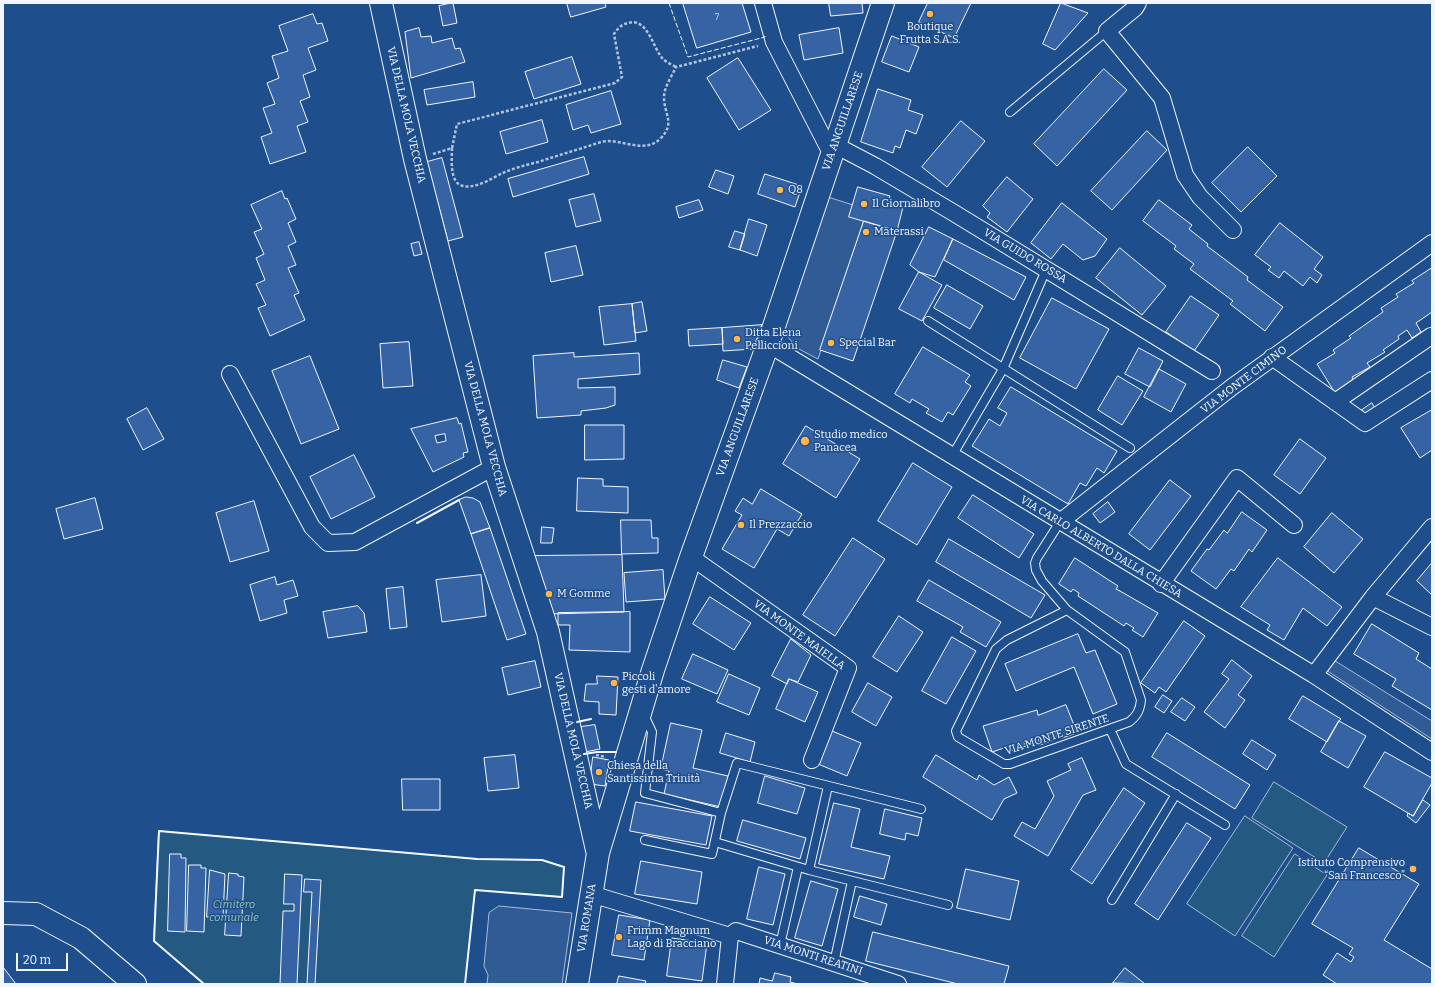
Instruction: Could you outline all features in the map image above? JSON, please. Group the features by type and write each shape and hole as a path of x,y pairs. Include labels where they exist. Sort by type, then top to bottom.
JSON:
{"street":[{"name":"VIA DELLA MOLA VECCHIA","path":"381,3 415,159 494,467 548,632 598,853"},
{"path":"763,3 774,42 833,150"},
{"name":"VIA ANGUILLARESE","path":"598,853 641,709 691,557 768,344 883,3"},
{"path":"1138,3 1135,8 1107,31 1162,98 1185,175 1200,197 1234,230"},
{"name":"VIA GUIDO ROSSA","path":"833,150 875,166 1212,371"},
{"name":"VIA MONTE CIMINO","path":"1060,522 1272,357 1432,243"},
{"path":"1335,402 1431,336"},
{"name":"VIA CARLO ALBERTO DALLA CHIESA","path":"768,344 1161,584 1314,675 1432,752"},
{"path":"1272,357 1365,423 1432,380"},
{"path":"230,374 312,527 328,543 355,542 494,467"},
{"path":"1161,584 1237,478 1294,525"},
{"path":"1314,675 1373,597 1432,527"},
{"name":"VIA MONTE MAIELLA","path":"691,557 848,668 812,760"},
{"path":"1373,597 1432,627"},
{"name":"VIA ROMANA","path":"577,984 598,853"},
{"name":"VIA MONTI REATINI","path":"591,894 730,936 736,931 898,984"},
{"path":"3,913 36,914 81,938 135,984"},
{"path":"725,984 730,936"}],"lane":[{"path":"1010,112 1107,31"},
{"path":"952,456 1003,368 1046,270"},
{"path":"928,321 1130,448"},
{"name":"VIA MONTE SIRENTE","path":"1060,522 1035,563 1036,570 1042,580 1067,610 1127,655 1141,700 1140,708 1135,717 1129,722 1008,764 964,741 956,734 956,731 996,649 1007,640 1067,610"},
{"path":"641,709 652,732 645,793 721,813"},
{"path":"1110,729 1126,764 1225,825"},
{"path":"645,840 712,854 721,813 737,763 921,809"},
{"path":"809,870 828,786"},
{"path":"1112,900 1176,794"},
{"path":"715,842 809,870 948,905"},
{"path":"780,945 798,867"},
{"path":"834,963 852,881"}],"path":[{"path":"676,67 666,86 664,97 670,121 666,131 659,140 649,145 640,146 605,141 508,171 474,185 463,186 457,182 452,170 452,148 457,124 615,83 622,77 614,34 617,29 627,23 634,22 642,26 653,40 663,60 676,67 774,42"},
{"path":"415,159 452,148"},
{"path":"578,760 596,755 625,761"}],"green space":[{"path":"1274,782 1347,827 1324,863 1252,818"},
{"path":"1245,816 1293,848 1235,936 1187,904"},
{"name":"Cimitero comunale","path":"159,831 477,859 542,860 564,867 562,897 475,890 465,984 204,984 154,941"},
{"path":"1295,854 1327,875 1274,957 1242,936"}],"shaded area":[{"path":"828,197 853,205 864,221 818,359 797,348 788,337 784,326"},
{"path":"1332,659 1432,721 1432,739 1326,670"},
{"path":"499,906 572,913 562,984 487,984 488,975 484,966 489,913"}],"building":[{"path":"453,3 457,23 443,26 439,6"},
{"path":"567,3 605,3 606,7 571,17"},
{"path":"683,3 742,3 751,32 697,48"},
{"path":"829,3 862,3 863,13 831,16"},
{"path":"928,3 971,3 954,38 919,22"},
{"path":"1061,3 1088,13 1055,50 1043,44"},
{"path":"313,14 317,24 322,23 328,41 308,48 316,70 303,75 310,97 300,101 308,122 297,126 306,152 270,164 261,137 272,133 263,108 275,104 267,83 279,78 272,56 288,51 279,26"},
{"path":"419,28 421,37 431,36 432,43 452,38 455,49 460,48 465,62 411,78 405,32"},
{"path":"839,28 843,53 804,60 799,35"},
{"path":"892,36 919,47 909,72 882,62"},
{"path":"572,57 581,84 534,99 525,72"},
{"path":"738,58 771,110 739,130 707,78"},
{"path":"1104,69 1127,90 1057,166 1034,144"},
{"path":"473,82 475,97 427,105 424,90"},
{"path":"878,89 911,100 908,110 923,115 916,134 906,130 900,148 895,146 893,153 861,142"},
{"path":"611,91 621,124 591,133 588,125 573,130 566,105"},
{"path":"542,120 548,142 506,154 500,132"},
{"path":"961,121 985,141 947,187 922,167"},
{"path":"1147,131 1167,150 1112,210 1091,191"},
{"path":"1248,147 1277,176 1241,212 1212,183"},
{"path":"584,157 589,174 513,197 508,179"},
{"path":"442,158 463,237 448,241 427,162"},
{"path":"716,170 734,176 728,194 709,187"},
{"name":"Q8","path":"765,174 802,186 795,207 758,194"},
{"path":"1007,177 1033,199 1007,232 987,217 990,213 983,206"},
{"path":"858,187 890,196 888,203 903,207 897,231 849,217"},
{"path":"282,191 285,199 287,198 296,219 288,223 296,242 288,246 296,265 288,268 299,293 294,295 305,320 270,336 258,308 266,305 256,284 265,280 256,258 264,254 254,232 262,229 251,205"},
{"path":"594,194 601,221 576,227 569,200"},
{"path":"699,200 703,210 679,218 676,207"},
{"path":"1159,200 1192,225 1189,229 1208,244 1207,246 1248,277 1247,280 1283,307 1265,331 1230,304 1233,301 1190,269 1194,264 1174,249 1176,246 1143,221"},
{"path":"1062,203 1107,239 1095,256 1083,260 1063,244 1051,259 1031,243"},
{"path":"749,219 767,225 757,256 740,250"},
{"path":"864,221 897,231 853,361 820,350"},
{"path":"1280,223 1323,257 1314,269 1322,275 1317,283 1310,277 1303,286 1284,271 1279,278 1268,270 1271,267 1255,255"},
{"path":"929,227 953,239 935,277 919,272 910,265"},
{"path":"735,231 745,234 740,250 729,247"},
{"path":"953,239 1026,277 1014,300 944,260"},
{"path":"419,242 422,254 414,256 411,244"},
{"path":"576,246 583,275 551,282 545,253"},
{"path":"1120,248 1166,286 1142,315 1096,278"},
{"path":"1432,268 1432,312 1416,323 1421,332 1412,338 1407,330 1398,336 1399,339 1383,350 1385,352 1367,363 1370,367 1352,377 1354,381 1335,393 1317,364 1335,353 1333,350 1351,338 1349,336 1383,312 1381,308 1398,297 1396,294 1414,283 1412,281"},
{"path":"919,272 942,285 922,321 899,309"},
{"path":"947,285 983,306 970,329 934,308"},
{"path":"1191,296 1219,315 1194,351 1166,332"},
{"path":"1052,298 1109,329 1076,389 1020,358"},
{"path":"642,302 647,331 635,333 632,304"},
{"path":"632,304 636,341 604,345 599,307"},
{"path":"762,325 753,349 723,351 722,328"},
{"path":"722,328 723,344 689,346 688,330"},
{"path":"409,342 413,386 383,388 380,344"},
{"path":"923,347 970,375 965,382 971,386 953,415 948,412 942,422 926,413 929,409 912,399 910,403 895,394"},
{"path":"1139,348 1163,361 1150,387 1125,374"},
{"path":"574,353 574,357 639,353 640,374 578,379 578,388 615,387 615,405 606,408 581,411 581,415 537,418 533,356"},
{"path":"310,356 339,429 301,444 272,371"},
{"path":"723,360 747,367 739,388 717,380"},
{"path":"1159,369 1186,384 1171,412 1144,397"},
{"path":"1118,376 1143,391 1122,425 1098,410"},
{"path":"1011,387 1117,451 1104,473 1097,468 1086,486 1080,483 1068,504 972,446 989,419 1000,426 1007,413 998,408"},
{"path":"1372,403 1376,410 1367,417 1362,410"},
{"path":"147,408 164,439 143,450 127,419"},
{"path":"1432,410 1432,450 1420,458 1401,428"},
{"path":"457,418 459,424 461,423 468,452 463,453 464,457 433,472 411,429","holes":["445,434 446,441 437,443 435,436"]},
{"path":"585,425 624,425 624,459 585,460"},
{"path":"806,426 860,459 836,498 783,464"},
{"path":"1300,439 1326,458 1300,494 1274,475"},
{"path":"354,455 375,497 331,519 310,477"},
{"path":"913,463 952,487 917,545 878,521"},
{"path":"578,478 603,479 603,486 628,487 628,513 577,511"},
{"path":"1170,480 1191,496 1150,550 1129,534"},
{"path":"761,489 802,514 789,536 777,529 754,568 722,549 742,515 735,511 743,498 752,504"},
{"path":"973,495 1034,534 1019,558 958,518"},
{"path":"466,497 473,498 480,502 490,528 471,534 459,500"},
{"path":"95,498 103,529 64,539 56,509"},
{"path":"254,501 269,551 230,562 216,513"},
{"path":"1108,502 1115,512 1100,523 1093,514"},
{"path":"1242,512 1267,530 1252,552 1249,549 1234,571 1231,569 1216,589 1191,571 1207,549 1209,550 1224,530 1227,533"},
{"path":"1332,513 1363,539 1334,573 1304,547"},
{"path":"621,520 651,520 652,538 658,538 658,553 622,554"},
{"path":"542,527 554,528 552,543 541,543"},
{"path":"490,528 526,634 507,640 471,534"},
{"path":"853,538 885,559 835,636 803,615"},
{"path":"949,539 1045,595 1031,618 936,562"},
{"path":"622,555 624,612 549,614 531,556"},
{"path":"1075,558 1118,586 1116,589 1158,613 1143,637 1132,630 1134,628 1126,623 1124,626 1078,596 1079,593 1073,589 1071,592 1059,584"},
{"path":"1278,558 1342,607 1327,626 1303,608 1284,640 1267,630 1270,625 1241,607"},
{"path":"1432,563 1432,595 1417,581"},
{"path":"663,570 665,599 626,602 624,573"},
{"path":"481,575 486,616 442,622 436,580"},
{"path":"275,577 277,585 293,580 298,596 284,600 287,613 260,621 250,585"},
{"path":"929,580 1001,622 986,647 960,632 963,627 917,601"},
{"path":"403,587 407,627 390,629 386,589"},
{"path":"710,597 751,623 734,650 693,624"},
{"path":"358,606 364,613 367,632 328,638 323,612"},
{"path":"630,612 630,652 569,650 570,625 558,625 558,613"},
{"path":"899,616 923,632 897,672 873,657"},
{"path":"1184,621 1205,636 1166,692 1159,687 1155,693 1141,683"},
{"path":"1372,624 1419,653 1416,659 1432,669 1432,710 1392,686 1396,679 1354,654"},
{"path":"1078,634 1086,653 1095,650 1117,704 1093,714 1074,667 1016,691 1005,664"},
{"path":"952,637 976,651 946,704 922,691"},
{"path":"791,639 811,655 798,682 789,679 787,684 772,676"},
{"path":"693,654 728,670 717,694 682,679"},
{"path":"1232,660 1252,676 1238,695 1245,700 1225,728 1204,712 1229,679 1222,674"},
{"path":"535,661 541,687 508,695 502,668"},
{"path":"729,674 760,688 749,715 717,702"},
{"path":"597,676 618,677 616,715 599,714 599,702 584,701 586,684 597,684"},
{"path":"789,679 818,692 805,722 776,709"},
{"path":"868,683 892,697 876,726 852,712"},
{"path":"1163,695 1172,701 1164,713 1155,707"},
{"path":"1303,696 1341,719 1327,742 1289,719"},
{"path":"1182,698 1195,707 1185,721 1171,712"},
{"path":"1066,705 1076,730 1073,731 1074,734 1062,738 1061,735 1053,737 1054,740 1040,745 1038,737 1024,742 1026,746 1012,751 1010,746 992,752 983,726 1037,710 1038,715"},
{"path":"1339,721 1366,736 1348,768 1321,752"},
{"path":"671,723 702,730 693,768 728,776 721,807 664,794 669,771 661,769"},
{"path":"595,725 600,749 585,752 581,727"},
{"path":"832,731 861,743 847,776 818,764"},
{"path":"726,733 755,742 750,762 720,753"},
{"path":"1167,733 1250,785 1235,809 1152,757"},
{"path":"1252,740 1276,755 1267,770 1243,754"},
{"path":"1385,752 1432,778 1432,783 1413,816 1364,787"},
{"path":"515,755 519,788 488,791 484,758"},
{"path":"936,755 977,780 979,775 994,785 1009,777 1017,793 1004,799 992,820 923,777"},
{"name":"Chiesa della Santissima Trinità","path":"593,757 609,760 605,786 590,784"},
{"path":"1082,758 1096,790 1083,795 1048,856 1014,836 1022,822 1035,829 1054,796 1047,781 1071,770 1068,764"},
{"path":"765,776 805,788 797,814 758,803"},
{"path":"402,779 440,779 440,810 403,810"},
{"path":"1124,788 1145,803 1092,884 1071,870"},
{"path":"1423,800 1430,805 1416,823 1407,816 1408,813 1413,816"},
{"path":"636,802 712,816 706,845 630,831"},
{"path":"834,803 860,809 851,847 890,856 884,879 819,864"},
{"path":"885,809 922,818 918,836 906,833 905,840 880,834"},
{"path":"743,820 806,838 800,859 737,841"},
{"path":"1187,823 1211,838 1158,920 1135,904"},
{"path":"1359,848 1419,884 1384,940 1432,969 1432,984 1337,984 1323,975 1337,953 1351,962 1354,957 1349,954 1353,948 1312,924"},
{"path":"170,854 181,854 181,858 186,858 185,932 168,931"},
{"path":"641,861 702,872 697,904 635,894"},
{"path":"189,865 201,865 201,868 206,868 204,932 187,931"},
{"path":"759,867 785,874 773,925 747,919"},
{"path":"966,869 1019,881 1010,920 957,908"},
{"path":"210,870 225,874 223,917 207,917"},
{"path":"229,873 238,874 238,876 244,877 241,936 225,935"},
{"path":"285,874 302,875 297,984 280,984 283,911 294,911 294,904 284,904"},
{"path":"305,879 321,880 315,984 307,984 312,892 304,892"},
{"path":"811,881 838,889 822,946 795,938"},
{"path":"860,896 887,904 881,925 854,917"},
{"path":"619,915 650,920 644,960 612,955"},
{"path":"873,932 1009,966 1004,984 958,984 866,961"},
{"path":"672,938 707,943 702,981 667,976"},
{"path":"3,967 16,984 3,984"},
{"path":"1125,968 1145,984 1113,983"},
{"path":"775,973 791,977 790,982 798,984 759,984 760,978 772,981"},
{"path":"619,976 646,981 645,984 617,984"}],"fence":[{"path":"669,3 688,57 765,36"}],"wall":[{"path":"417,523 459,500"},
{"path":"577,722 591,719"},
{"path":"584,754 616,752"},
{"path":"204,984 154,941 159,831 477,859 542,860 564,867 562,897 475,890 465,984"},
{"path":"209,984 216,984"}],"place":[{"name":"Boutique Frutta S.A.S.","path":"930,14"},
{"name":"Q8","path":"780,190"},
{"name":"Il Giornalibro","path":"864,204"},
{"name":"Materassi","path":"866,232"},
{"name":"Ditta Elena Pelliccioni","path":"737,339"},
{"name":"Special Bar","path":"831,343"},
{"name":"Studio medico Panacea","path":"805,441"},
{"name":"Il Prezzaccio","path":"741,525"},
{"name":"M Gomme","path":"549,594"},
{"name":"Piccoli gesti d'amore","path":"614,683"},
{"name":"Chiesa della Santissima Trinità","path":"599,772"},
{"name":"Istituto Comprensivo “San Francesco”","path":"1413,869"},
{"name":"Frimm Magnum Lago di Bracciano","path":"619,937"}]}
